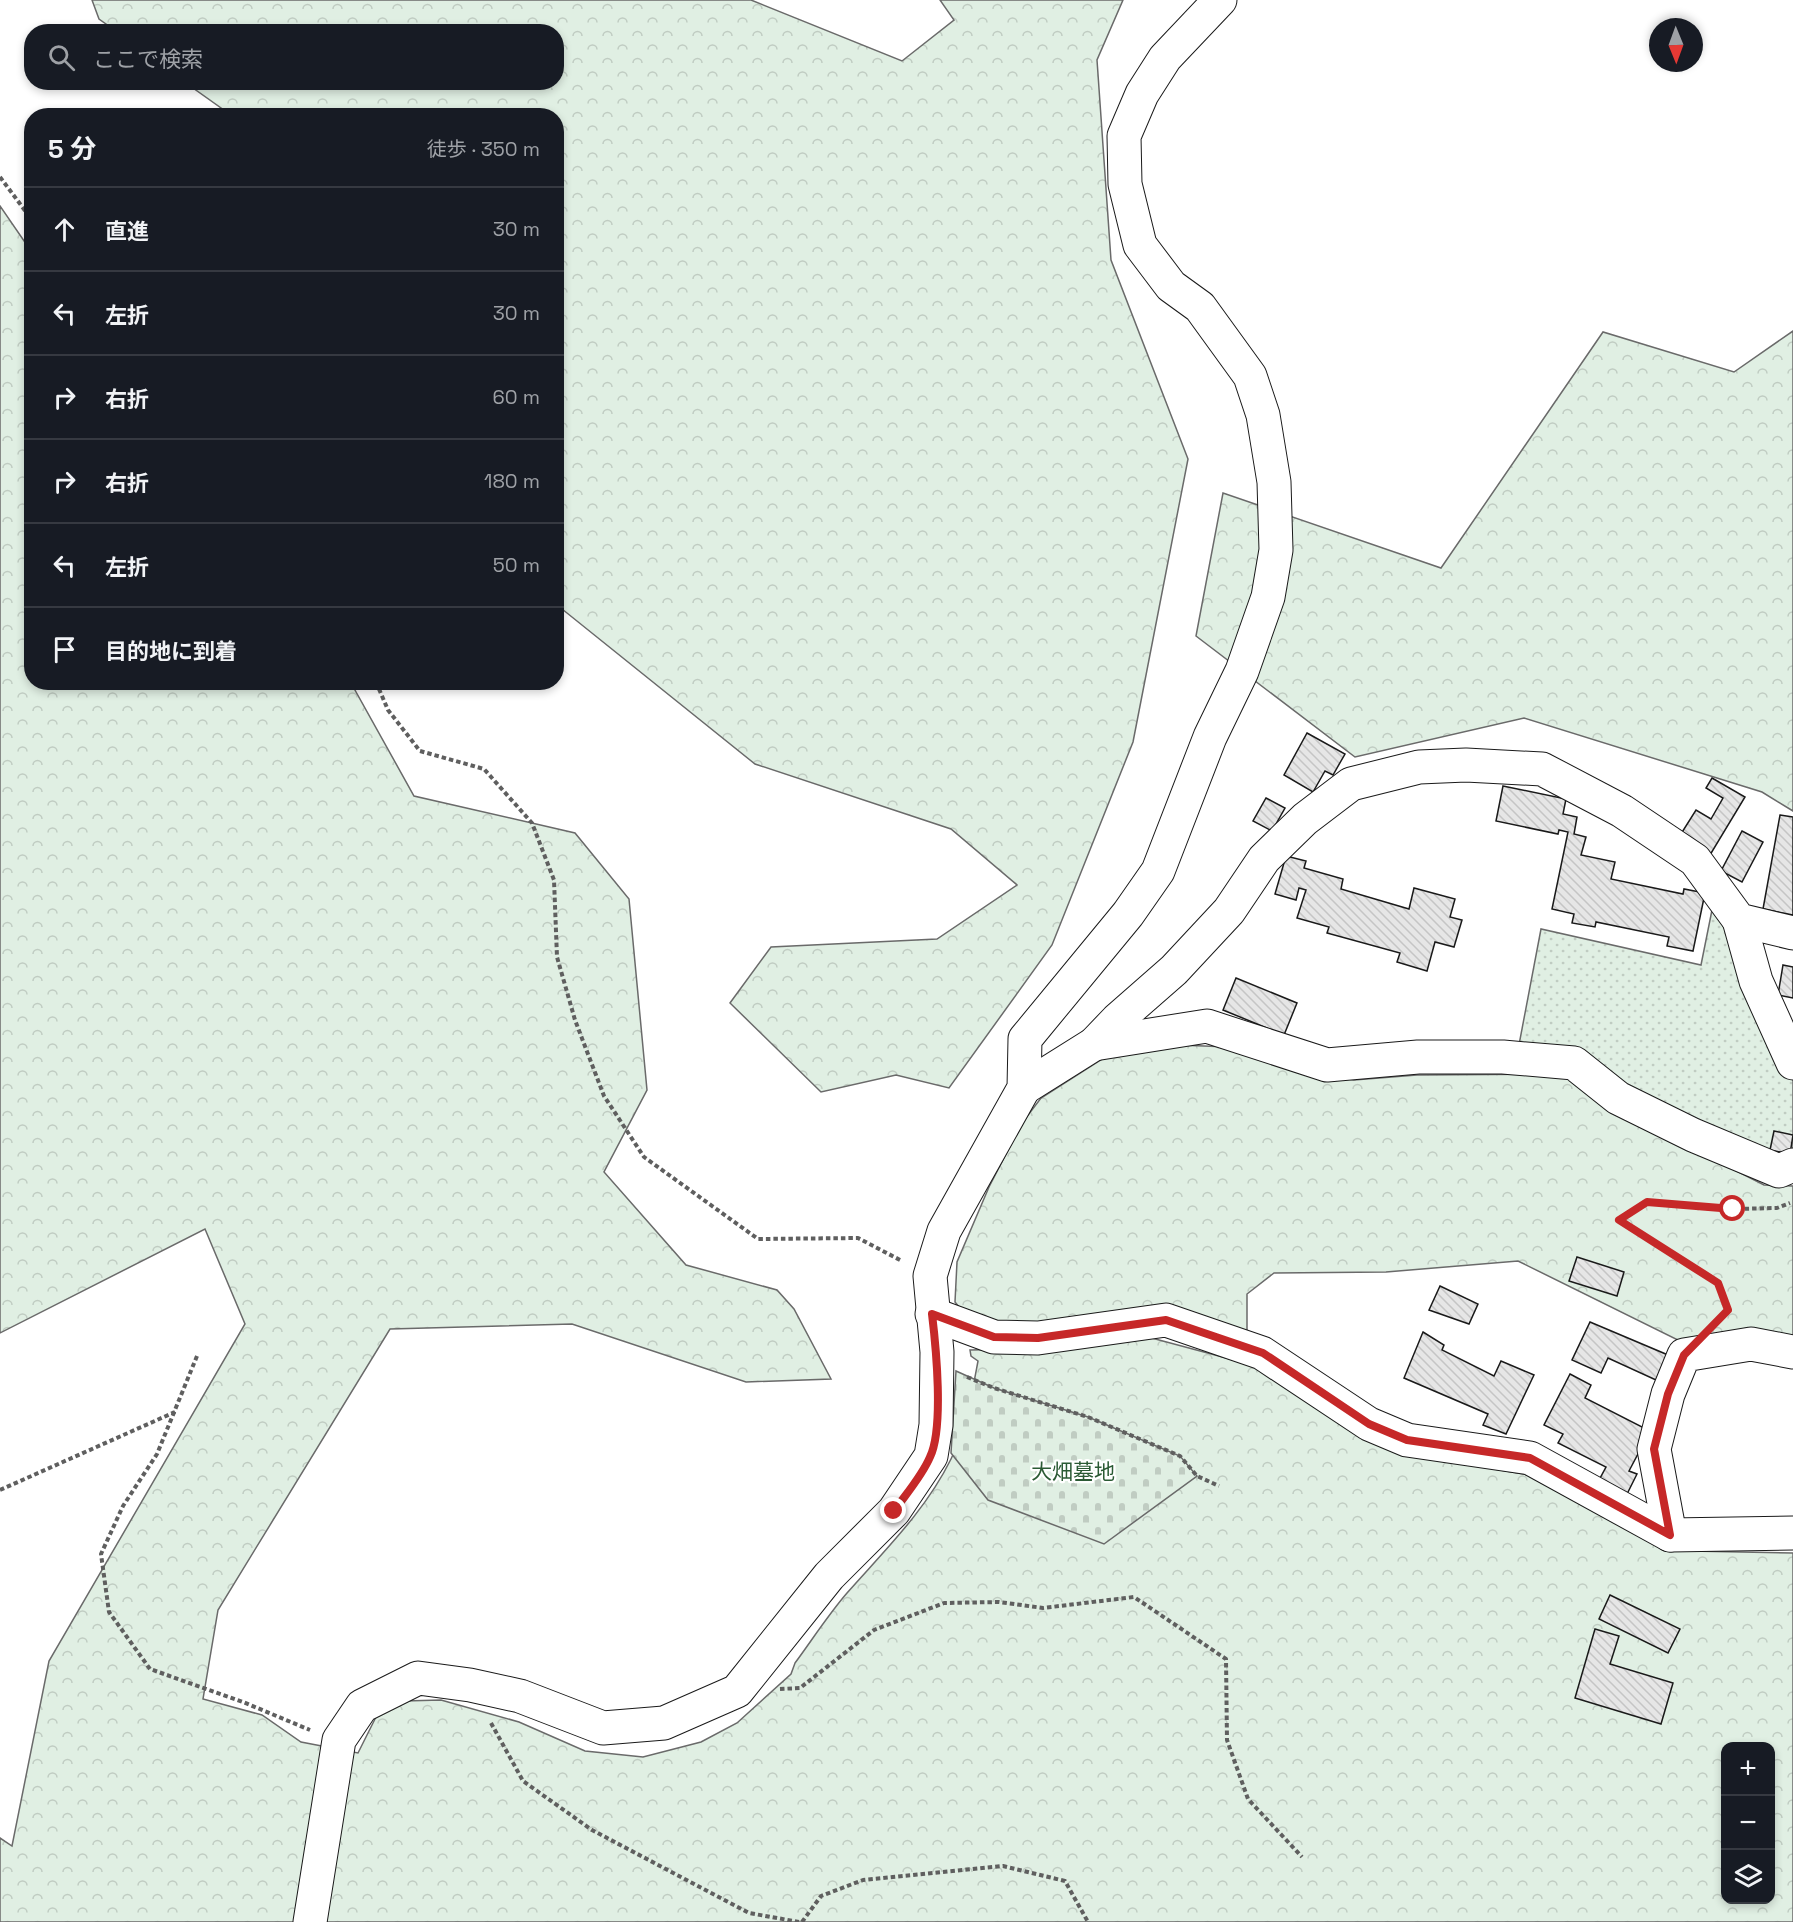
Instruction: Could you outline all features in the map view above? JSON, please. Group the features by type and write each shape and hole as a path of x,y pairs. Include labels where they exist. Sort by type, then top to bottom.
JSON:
{"street":[{"path":"310,1922 339,1740 362,1706 418,1678 470,1685 520,1696 603,1728 664,1723 737,1691 829,1576 894,1511 931,1456 936,1425 936,1352 930,1276 944,1231 1024,1088 1025,1039 1128,914 1158,871 1210,737 1242,671 1268,597 1275,550 1274,482 1263,415 1250,376 1200,307 1171,286 1140,245 1125,184 1124,136 1142,94 1165,58 1220,0"},
{"path":"1024,1088 1094,1044 1117,1020 1174,970 1228,911 1264,858 1305,819 1351,784 1419,767 1466,765 1542,769 1622,811 1695,860 1739,920 1756,981 1793,1063"},
{"path":"1739,920 1793,933"},
{"path":"1094,1044 1207,1026 1328,1065 1418,1057 1503,1057 1574,1063 1618,1098 1693,1135 1779,1171 1793,1165"},
{"path":"932,1314 994,1337 1038,1338 1166,1320 1263,1353 1369,1424 1407,1440 1530,1458 1670,1535 1793,1533"},
{"path":"1670,1535 1654,1449 1668,1394 1684,1355 1751,1344 1793,1352"}],"path":[{"path":"0,177 24,209"},
{"path":"379,690 388,710 420,751 484,769 532,823 554,880 556,957 575,1020 604,1096 644,1156 758,1239 858,1238 930,1276"},
{"path":"1721,1317 1728,1310 1718,1283 1619,1220 1647,1202 1733,1209 1777,1208 1793,1202"},
{"path":"936,1352 956,1371 994,1389 1088,1417 1180,1456 1197,1476 1219,1486"},
{"path":"197,1356 157,1454 123,1506 101,1554 108,1612 150,1669 339,1740"},
{"path":"0,1490 176,1412"},
{"path":"737,1691 800,1688 874,1630 944,1603 999,1602 1042,1608 1134,1597 1226,1659 1227,1740 1248,1799 1302,1857"},
{"path":"470,1685 523,1781 592,1830 749,1912 801,1922 821,1896 863,1880 1003,1866 1065,1881 1088,1922"}],"green space":[{"path":"92,0 751,0 902,61 954,20 940,0 1123,0 1097,60 1111,260 1188,459 1133,742 1052,945 949,1088 896,1075 821,1092 730,1003 771,947 937,939 1017,885 951,829 755,764 564,611 564,108 221,108 196,90 564,90 564,24 106,24 99,19"},
{"path":"0,206 24,241 24,690 355,690 414,796 575,833 629,899 647,1090 604,1172 686,1265 777,1290 794,1309 831,1379 746,1382 572,1324 390,1329 218,1610 203,1699 262,1715 301,1742 358,1753 377,1715 404,1701 441,1700 519,1722 585,1751 643,1757 701,1742 737,1723 791,1674 795,1663 833,1610 904,1529 930,1495 951,1459 965,1423 978,1361 971,1356 970,1350 1067,1348 1148,1337 1256,1366 1402,1453 1534,1476 1689,1551 1793,1553 1793,1922 0,1922 0,1838 12,1846 49,1661 245,1324 205,1229 0,1333"},
{"path":"1793,331 1793,811 1762,792 1524,718 1355,757 1196,636 1223,493 1441,568 1603,332 1734,372"},
{"path":"1715,895 1793,1079 1793,1162 1518,1050 1541,929 1701,965"},
{"path":"1178,1045 1230,1047 1292,1069 1354,1080 1417,1075 1565,1074 1664,1134 1764,1185 1793,1186 1793,1339 1698,1350 1518,1261 1386,1272 1274,1273 1247,1294 1247,1336 1074,1323 987,1325 963,1312 955,1302 957,1262 989,1187 1022,1123 1041,1098 1102,1059"},
{"name":"大畑墓地","path":"956,1371 994,1388 1088,1417 1180,1456 1197,1476 1104,1544 988,1500 951,1453"}],"building":[{"path":"1307,733 1345,754 1333,775 1325,771 1313,792 1284,775"},
{"path":"1712,778 1745,797 1710,855 1679,837 1696,810 1711,819 1723,798 1706,788"},
{"path":"1503,786 1566,799 1563,814 1577,817 1574,834 1586,837 1581,855 1615,862 1611,879 1683,894 1684,889 1705,893 1693,951 1667,946 1669,937 1596,922 1595,927 1572,923 1574,914 1552,909 1568,832 1559,830 1558,834 1496,821"},
{"path":"1266,798 1285,808 1272,831 1253,821"},
{"path":"1780,815 1793,817 1793,915 1763,909"},
{"path":"1742,831 1763,842 1742,882 1721,871"},
{"path":"1286,856 1306,861 1304,868 1343,879 1341,889 1409,909 1414,888 1455,899 1450,917 1462,920 1454,947 1435,942 1427,971 1397,962 1400,953 1327,933 1329,927 1297,918 1306,890 1299,888 1296,900 1275,894"},
{"path":"1783,965 1793,967 1793,998 1778,995"},
{"path":"1236,978 1297,1003 1284,1035 1223,1010"},
{"path":"1774,1131 1793,1135 1790,1154 1770,1150"},
{"path":"1577,1257 1624,1272 1617,1296 1569,1281"},
{"path":"1440,1286 1478,1304 1469,1324 1429,1310"},
{"path":"1590,1322 1668,1355 1656,1380 1608,1358 1601,1373 1572,1360"},
{"path":"1423,1332 1444,1345 1442,1350 1494,1376 1501,1361 1534,1375 1506,1434 1483,1425 1488,1414 1404,1378"},
{"path":"1570,1374 1591,1385 1585,1398 1650,1431 1629,1471 1637,1474 1626,1496 1598,1482 1606,1467 1558,1443 1563,1434 1544,1425"},
{"path":"1610,1595 1680,1629 1668,1653 1599,1619"},
{"path":"1595,1629 1619,1636 1610,1664 1673,1683 1661,1724 1575,1698"}],"route":[{"path":"894,1511 931,1456 936,1425 936,1352 932,1314 994,1337 1038,1338 1166,1320 1263,1353 1369,1424 1407,1440 1530,1458 1670,1535 1654,1449 1668,1394 1684,1355 1728,1310 1718,1283 1619,1220 1647,1202 1733,1209"}]}
